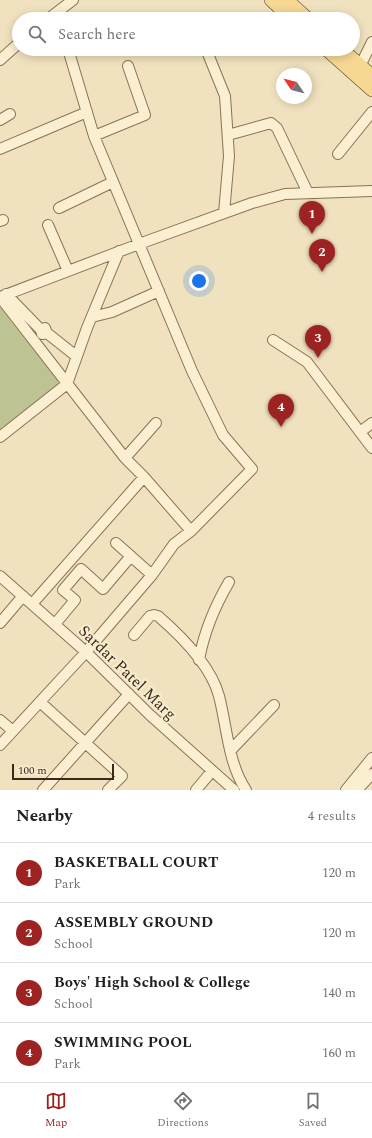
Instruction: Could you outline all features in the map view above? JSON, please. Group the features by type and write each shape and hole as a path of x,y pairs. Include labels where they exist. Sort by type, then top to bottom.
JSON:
{"main road":[{"path":"271,0 284,12"},
{"path":"287,0 300,12"},
{"path":"334,56 372,90"},
{"path":"349,56 372,76"}],"street":[{"path":"58,12 74,0"},
{"path":"360,66 372,42"},
{"path":"0,60 12,49"},
{"path":"0,745 86,652 152,575 174,544 191,531 252,469 223,435 192,371 94,136 70,56"},
{"path":"209,56 225,96 229,156 224,213"},
{"path":"94,136 145,115 128,66"},
{"path":"0,149 87,112"},
{"path":"338,154 372,112"},
{"path":"0,120 10,114"},
{"path":"228,134 271,123 277,128 308,193"},
{"path":"59,208 113,182"},
{"path":"2,296 119,251 252,203 285,194 372,191"},
{"path":"48,226 68,271"},
{"path":"0,437 67,384 76,356 119,251"},
{"path":"92,317 112,312 159,292"},
{"path":"2,296 44,332 76,356"},
{"path":"2,296 34,341 125,458 144,477 191,531"},
{"path":"34,341 44,332"},
{"path":"274,340 307,362 372,448"},
{"path":"360,432 372,422"},
{"path":"125,458 156,423"},
{"path":"32,604 144,477"},
{"path":"116,543 152,575"},
{"path":"55,624 75,600 63,590 81,569 103,589 131,556"},
{"name":"Sardar Patel Marg","path":"0,576 86,652 129,694 234,790"},
{"path":"199,660 202,644 211,620 220,597 229,582"},
{"path":"0,623 23,596"},
{"path":"134,635 150,616 154,614 183,640 199,660 210,676 218,694 230,750 236,770 246,790"},
{"path":"43,790 129,694"},
{"path":"40,702 122,776 108,790"},
{"path":"230,750 274,705"},
{"path":"0,720 13,731"},
{"path":"346,790 367,773 372,753"},
{"path":"357,790 367,773 372,758"},
{"path":"196,790 212,771"}],"green space":[{"path":"0,302 57,378 59,385 0,430"}],"place":[{"name":"BASKETBALL COURT","path":"312,234"},
{"name":"ASSEMBLY GROUND","path":"322,272"},
{"name":"Boys' High School & College","path":"318,358"},
{"name":"SWIMMING POOL","path":"281,427"}]}
